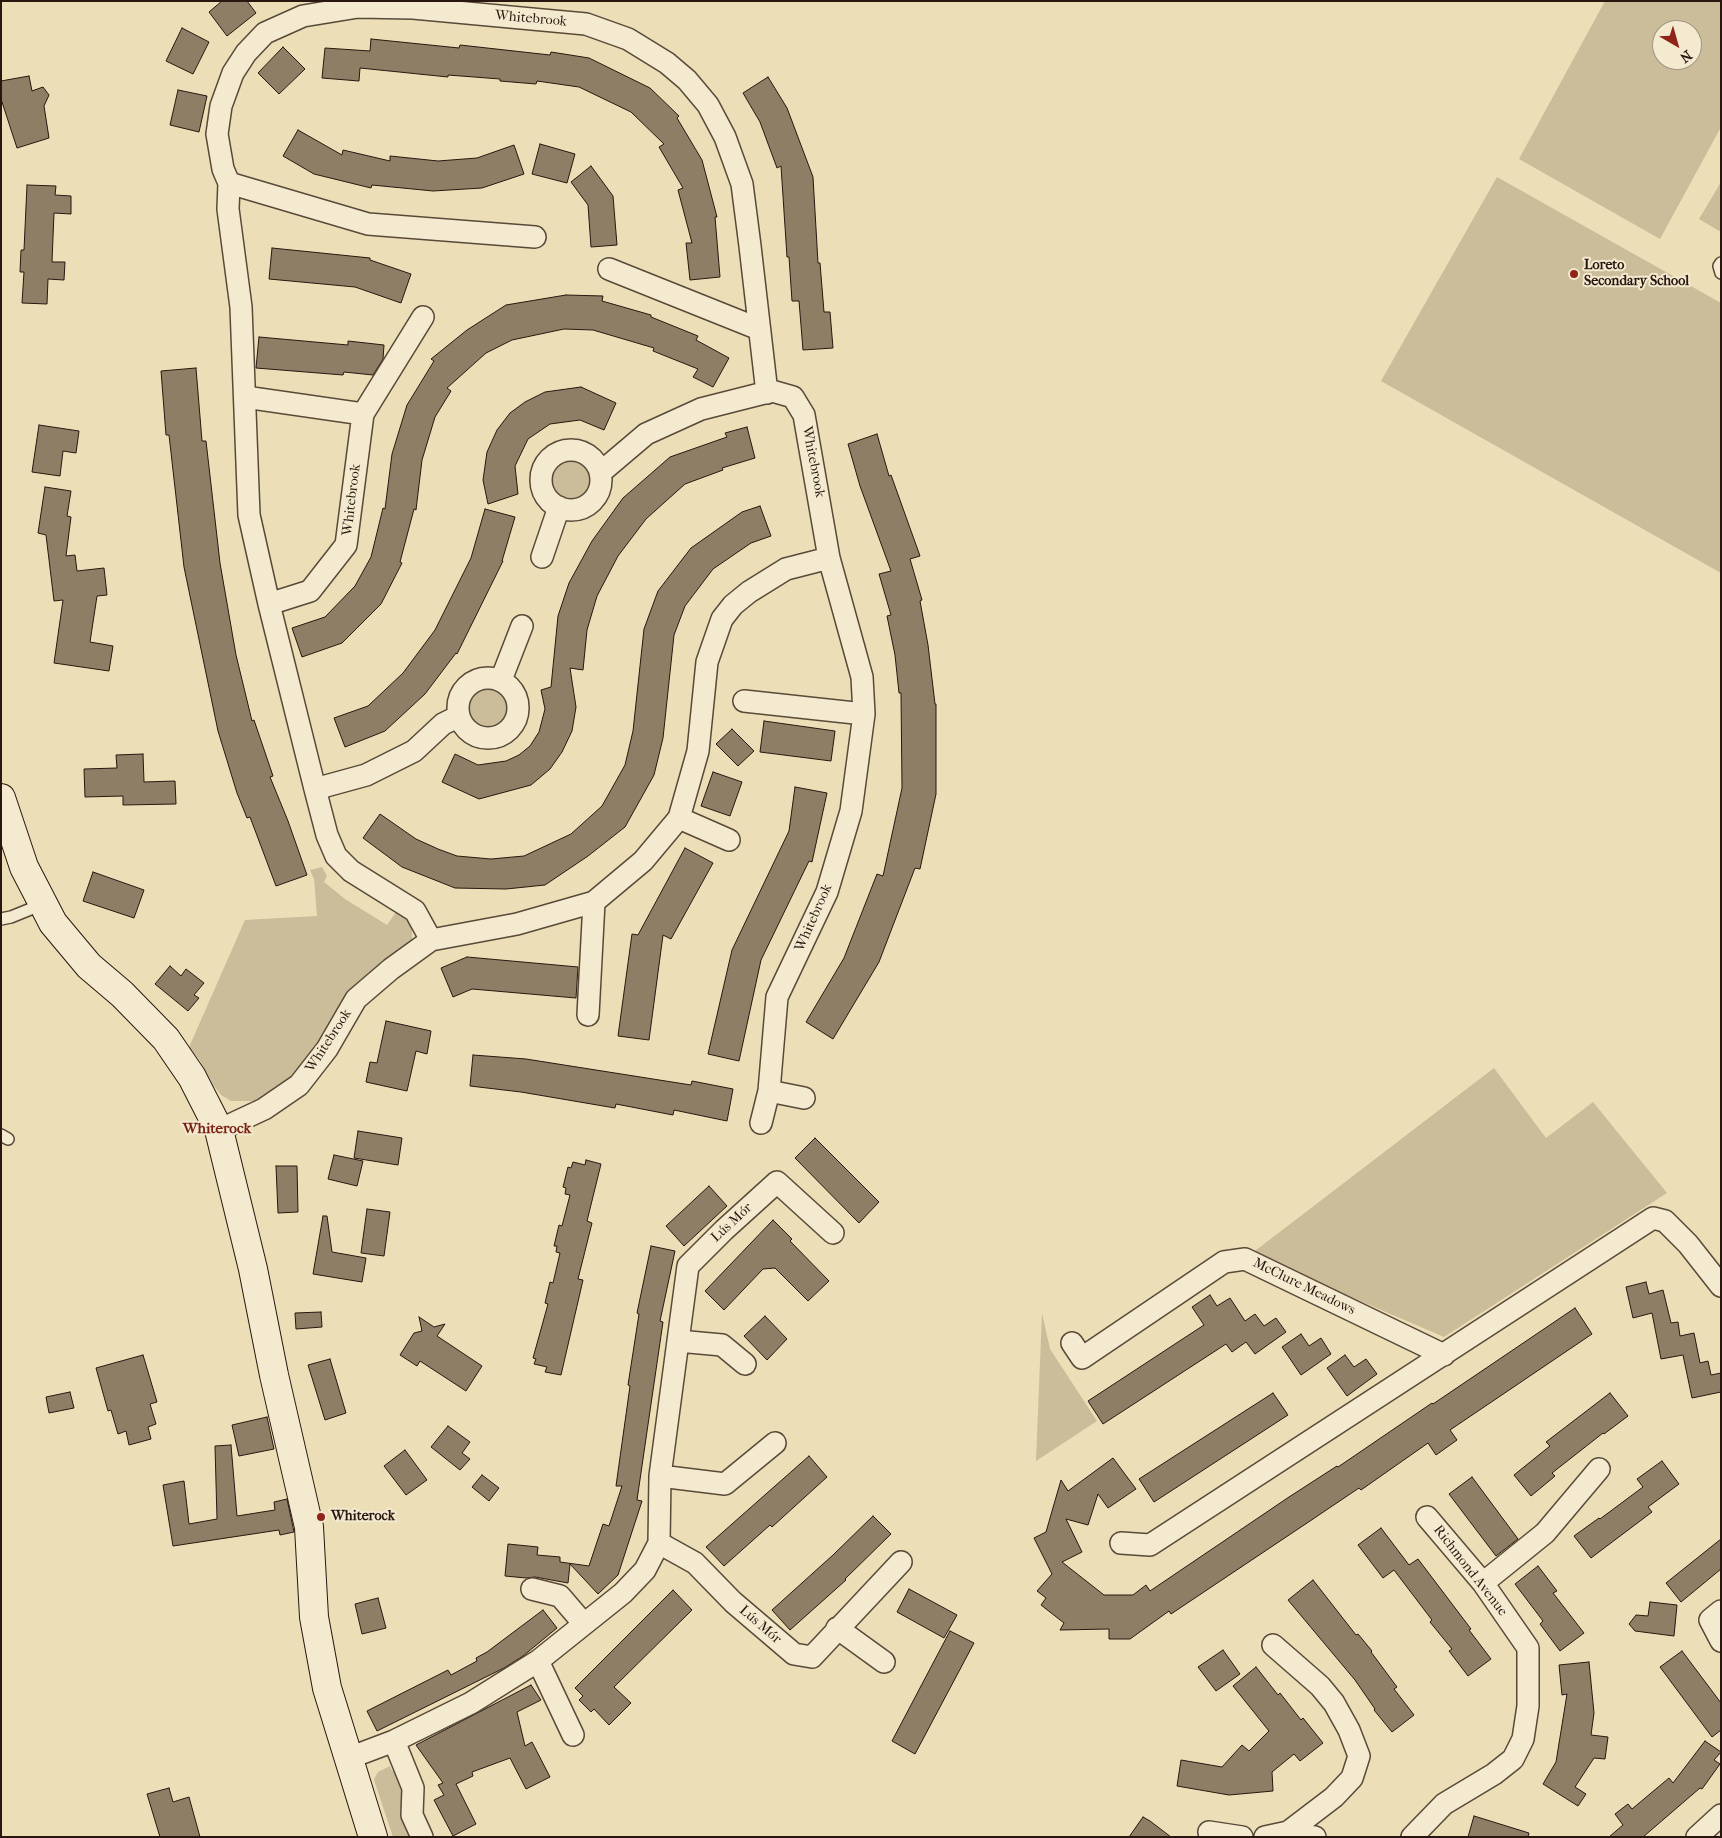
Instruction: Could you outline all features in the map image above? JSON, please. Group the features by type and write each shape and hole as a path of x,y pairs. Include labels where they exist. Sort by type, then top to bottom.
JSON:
{"street":[{"name":"Whitebrook","path":"430,940 415,911 351,871 336,856 327,835 315,789 248,516 241,307 228,209 230,183 223,168 217,134 221,106 233,73 246,52 265,33 303,16 358,7 395,8 586,24 628,40 666,62 688,80 708,105 725,137 742,184 766,393"},
{"path":"230,183 368,224 535,237"},
{"path":"609,270 760,329"},
{"name":"Whitebrook","path":"269,604 310,591 346,545 363,414 422,317"},
{"name":"Whitebrook","path":"600,473 646,434 701,409 772,391 793,397 804,415 829,558 862,677 864,714 850,811 827,892 778,997 769,1091 761,1123"},
{"path":"245,397 363,414"},
{"path":"571,450 590,456 600,473 599,492 594,500 586,506 568,510 559,507 550,502 544,493 542,474 546,464 552,457 561,452 571,450"},
{"path":"542,557 559,507"},
{"name":"Whitebrook","path":"219,1130 264,1109 299,1085 327,1049 356,999 391,969 430,940 516,924 594,902 643,861 679,818 698,751 707,662 722,619 733,605 749,592 786,569 829,558"},
{"path":"501,680 522,626"},
{"path":"492,677 501,680 515,694 518,703 518,714 508,731 499,736 479,737 463,725 459,716 459,701 465,688 472,681 492,677"},
{"path":"744,701 864,714"},
{"path":"315,789 366,775 414,751 443,724 459,716"},
{"path":"1,798 24,868 53,923 89,966 122,994 166,1039 192,1077 219,1130 253,1269 274,1375 309,1527 314,1617 327,1688 373,1837"},
{"path":"679,818 729,840"},
{"path":"588,1015 594,902"},
{"path":"769,1091 804,1098"},
{"name":"Lús Mór","path":"349,1758 394,1741 471,1704 538,1661 623,1593 645,1570 659,1543 660,1476 688,1266 777,1182 834,1233"},
{"path":"1121,1543 1150,1545 1653,1218 1665,1222 1688,1244 1721,1286"},
{"name":"McClure Meadows","path":"1072,1343 1082,1358 1224,1262 1245,1259 1444,1355"},
{"path":"678,1341 722,1345 744,1364"},
{"path":"660,1476 725,1484 775,1444"},
{"path":"1483,1583 1546,1533 1598,1469"},
{"name":"Richmond Avenue","path":"1412,1837 1444,1804 1494,1774 1513,1759 1523,1738 1528,1706 1528,1648 1483,1583 1427,1516"},
{"name":"Lús Mór","path":"659,1543 695,1562 733,1602 794,1654 812,1657 901,1562"},
{"path":"532,1589 560,1596 584,1624"},
{"path":"1721,1611 1710,1620 1721,1641"},
{"path":"838,1628 884,1662"},
{"path":"1273,1645 1320,1686 1334,1703 1349,1730 1359,1756 1352,1778 1334,1797 1288,1832"},
{"path":"538,1661 573,1735"},
{"path":"394,1741 412,1788 412,1815 422,1837"},
{"path":"1697,1837 1721,1815"},
{"path":"1209,1832 1242,1837"},
{"path":"1266,1837 1288,1832 1315,1837"}],"lane":[{"path":"1721,263 1719,266 1721,273"},
{"path":"1,919 44,904"}],"shaded area":[{"path":"1605,1 1721,1 1721,127 1660,239 1519,159"},
{"path":"1497,177 1721,303 1721,573 1381,381"},
{"path":"1721,182 1721,232 1699,219"},
{"path":"575,461 582,464 588,470 591,481 590,489 582,498 575,501 567,501 560,498 552,489 551,477 554,470 563,462"},
{"path":"493,688 500,691 506,697 509,708 508,716 500,725 493,728 485,728 478,725 470,716 469,704 472,697 481,689"},
{"path":"322,867 327,876 324,882 345,899 387,925 396,912 406,918 412,929 412,945 344,1001 334,1014 302,1068 275,1093 256,1101 231,1101 221,1095 214,1086 199,1059 190,1049 190,1045 245,920 317,916 314,879 310,870"},
{"path":"1494,1068 1546,1138 1593,1102 1667,1193 1444,1337 1251,1254"},
{"path":"1042,1313 1050,1349 1097,1421 1036,1461"},
{"path":"390,1766 392,1771 396,1769 403,1792 400,1817 409,1837 393,1837 375,1783 374,1779 378,1772"}],"building":[{"path":"222,1 247,1 256,13 227,36 209,12"},
{"path":"182,28 209,42 193,74 166,61"},
{"path":"371,39 459,48 460,45 550,55 551,52 589,58 650,88 679,116 677,118 702,160 717,217 715,217 720,277 690,280 686,243 692,243 678,190 683,188 659,147 664,144 631,112 579,87 537,81 536,84 500,81 500,79 448,75 448,77 360,68 359,81 322,78 325,48 370,51"},
{"path":"283,47 305,69 279,94 258,73"},
{"path":"29,76 32,91 43,87 49,95 44,106 49,138 17,148 1,99 1,81"},
{"path":"768,77 787,108 813,177 818,263 820,263 824,312 830,312 833,348 803,350 799,301 792,301 781,166 777,168 760,122 743,93"},
{"path":"178,90 207,96 199,132 170,125"},
{"path":"298,130 342,155 343,150 390,161 390,156 438,161 477,158 514,145 524,174 482,188 433,191 372,185 371,188 314,174 283,156"},
{"path":"540,144 575,154 567,183 532,174"},
{"path":"591,166 613,196 617,245 591,247 588,205 571,182"},
{"path":"27,185 56,186 55,195 71,196 71,214 54,213 52,262 65,262 64,280 48,279 47,304 22,303 24,272 20,272 21,250 24,250"},
{"path":"272,248 370,258 370,260 411,274 401,303 355,287 269,279"},
{"path":"566,295 603,296 602,301 651,315 651,317 698,336 696,340 729,358 713,387 693,377 698,369 653,351 654,348 593,330 564,329 512,340 486,353 447,388 451,391 435,417 422,460 416,510 414,509 400,562 402,563 381,604 342,643 302,657 292,628 325,617 355,586 371,557 383,508 385,509 392,454 407,405 434,361 431,359 467,330 506,305"},
{"path":"259,337 348,345 348,341 384,345 383,359 373,375 344,372 343,375 256,368"},
{"path":"196,368 202,441 206,441 220,563 236,655 252,721 254,720 273,776 270,777 307,875 276,886 250,817 247,818 237,793 218,731 184,567 169,435 166,435 161,371"},
{"path":"581,387 616,403 604,430 580,420 550,424 528,439 515,466 518,494 488,504 483,480 487,452 497,430 510,413 525,402 545,392"},
{"path":"39,425 79,431 76,453 63,451 60,476 32,472"},
{"path":"747,427 755,458 722,468 723,470 685,484 646,519 618,556 597,596 587,630 583,670 570,668 576,707 572,731 562,752 550,769 531,785 479,799 442,782 455,754 478,765 506,761 519,755 530,746 539,732 545,709 541,690 551,687 558,616 569,583 592,541 623,498 670,457 727,437 725,433"},
{"path":"877,434 889,476 891,475 920,556 910,559 922,600 920,601 936,704 936,794 920,869 915,868 879,962 833,1039 806,1022 844,958 877,874 883,876 902,788 901,693 899,693 895,655 887,616 891,615 879,574 891,571 860,486 848,444"},
{"path":"45,487 71,491 67,516 71,517 66,556 75,555 77,571 104,568 107,595 97,596 90,642 113,646 109,671 54,663 63,600 54,601 46,535 38,533"},
{"path":"760,506 771,536 751,543 713,569 685,606 674,635 663,738 654,775 625,827 588,856 545,885 506,889 455,888 402,867 363,838 380,814 416,839 457,856 491,859 524,856 571,834 602,806 625,765 633,731 644,629 658,591 691,548 742,512"},
{"path":"485,509 515,517 503,561 457,654 425,694 385,731 345,747 334,718 368,706 403,673 435,630 471,558"},
{"path":"764,721 835,731 831,761 760,752"},
{"path":"732,729 754,751 738,766 716,744"},
{"path":"143,754 144,782 175,781 176,804 123,805 123,796 85,797 84,769 117,768 116,755"},
{"path":"713,772 742,782 730,816 701,806"},
{"path":"795,787 827,793 812,862 809,861 761,960 739,1061 708,1054 732,950 789,831"},
{"path":"685,848 713,863 671,939 663,935 649,1040 618,1036 632,934 638,935"},
{"path":"93,872 144,890 134,918 83,901"},
{"path":"467,957 578,967 576,998 472,989 453,997 441,968"},
{"path":"170,966 181,976 186,969 204,983 194,995 199,998 188,1011 155,984"},
{"path":"386,1021 431,1031 427,1054 416,1051 407,1091 366,1082 370,1062 377,1063"},
{"path":"473,1055 526,1059 691,1085 692,1081 733,1089 727,1121 674,1110 673,1115 616,1104 615,1108 521,1092 470,1086"},
{"path":"358,1131 402,1138 398,1165 354,1158"},
{"path":"815,1138 879,1202 859,1223 795,1158"},
{"path":"334,1155 363,1161 357,1186 328,1179"},
{"path":"586,1160 601,1164 587,1221 592,1223 578,1279 583,1280 561,1375 545,1372 547,1367 534,1364 536,1359 533,1358 548,1304 545,1303 550,1282 553,1283 560,1253 556,1252 557,1246 554,1246 559,1225 562,1226 570,1195 565,1194 566,1188 563,1187 568,1167 571,1168 573,1162 585,1165"},
{"path":"276,1166 297,1166 298,1212 278,1213"},
{"path":"709,1186 727,1206 684,1246 666,1226"},
{"path":"367,1209 390,1212 384,1256 361,1253"},
{"path":"323,1216 327,1216 332,1252 366,1258 362,1282 313,1274"},
{"path":"773,1220 792,1239 790,1241 829,1281 808,1301 775,1268 763,1269 724,1310 705,1291"},
{"path":"651,1246 675,1251 660,1321 663,1322 637,1500 642,1501 618,1575 598,1594 570,1564 568,1583 535,1577 505,1576 508,1544 538,1547 537,1555 560,1557 560,1562 589,1566 603,1524 609,1526 622,1486 616,1486 630,1386 628,1385 639,1314 637,1313"},
{"path":"1646,1282 1649,1294 1663,1290 1671,1323 1678,1322 1680,1336 1694,1333 1700,1363 1708,1361 1711,1375 1721,1373 1721,1392 1692,1398 1683,1355 1661,1359 1652,1313 1633,1318 1626,1287"},
{"path":"1210,1295 1217,1306 1230,1298 1245,1321 1255,1314 1264,1326 1276,1318 1286,1332 1255,1354 1246,1342 1232,1352 1226,1344 1103,1424 1088,1401 1204,1325 1192,1307"},
{"path":"1575,1308 1592,1334 1450,1430 1457,1440 1436,1455 1428,1443 1361,1490 1359,1488 1171,1614 1169,1611 1130,1639 1109,1639 1109,1629 1060,1630 1064,1623 1041,1605 1046,1598 1037,1591 1052,1574 1034,1538 1046,1532 1061,1480 1068,1491 1113,1458 1136,1489 1108,1508 1098,1494 1088,1525 1066,1519 1082,1552 1062,1562 1104,1595 1133,1595 1146,1585 1150,1591"},
{"path":"321,1312 322,1327 296,1329 295,1313"},
{"path":"765,1316 787,1339 767,1360 744,1336"},
{"path":"419,1317 434,1327 445,1324 437,1336 482,1366 466,1391 420,1361 417,1366 400,1355 414,1333 422,1331"},
{"path":"1301,1334 1309,1346 1321,1338 1331,1354 1301,1375 1282,1347"},
{"path":"143,1355 157,1402 150,1404 156,1424 148,1427 151,1439 129,1445 126,1431 118,1434 111,1410 108,1411 96,1368"},
{"path":"1345,1355 1354,1367 1366,1359 1377,1374 1347,1396 1327,1368"},
{"path":"330,1359 346,1413 325,1420 308,1365"},
{"path":"70,1392 74,1408 49,1413 46,1397"},
{"path":"1273,1393 1288,1415 1154,1502 1139,1479"},
{"path":"1610,1393 1628,1416 1552,1473 1555,1476 1531,1496 1514,1475 1550,1446 1546,1442"},
{"path":"267,1417 274,1449 239,1456 232,1425"},
{"path":"448,1426 470,1442 462,1453 470,1459 460,1470 431,1447"},
{"path":"231,1445 237,1516 275,1510 274,1502 287,1499 294,1532 280,1535 279,1530 173,1546 163,1485 184,1481 189,1524 217,1519 215,1446"},
{"path":"405,1450 427,1480 406,1495 384,1466"},
{"path":"809,1456 827,1477 772,1527 770,1525 724,1566 706,1547"},
{"path":"1662,1461 1679,1484 1648,1507 1652,1512 1591,1558 1574,1536 1643,1487 1637,1479"},
{"path":"482,1475 499,1488 489,1501 472,1487"},
{"path":"1472,1477 1518,1539 1496,1556 1449,1494"},
{"path":"873,1516 891,1534 846,1580 790,1630 772,1610"},
{"path":"1381,1528 1409,1565 1418,1559 1471,1629 1469,1630 1491,1659 1468,1676 1449,1651 1452,1649 1430,1622 1432,1620 1394,1570 1383,1578 1358,1545"},
{"path":"1721,1539 1721,1569 1681,1602 1666,1583"},
{"path":"1538,1566 1557,1591 1553,1593 1584,1633 1560,1651 1540,1624 1543,1621 1515,1584"},
{"path":"1313,1580 1356,1635 1358,1634 1372,1651 1397,1687 1394,1689 1414,1715 1392,1732 1374,1710 1355,1680 1288,1600"},
{"path":"909,1589 957,1615 944,1638 897,1612"},
{"path":"673,1590 692,1610 614,1687 631,1703 609,1725 594,1709 591,1712 579,1700 583,1696 575,1688"},
{"path":"378,1598 386,1628 362,1634 355,1604"},
{"path":"1650,1602 1677,1605 1674,1636 1635,1631 1629,1624 1636,1615 1648,1616"},
{"path":"543,1610 557,1628 523,1656 504,1668 377,1731 367,1711 448,1670 451,1675 477,1661 476,1658 487,1652"},
{"path":"950,1631 974,1643 915,1754 892,1741"},
{"path":"1223,1650 1240,1674 1216,1691 1198,1667"},
{"path":"1682,1651 1721,1703 1721,1730 1712,1737 1660,1667"},
{"path":"1589,1662 1594,1713 1591,1735 1608,1737 1605,1759 1594,1758 1575,1787 1586,1794 1578,1806 1543,1784 1556,1762 1567,1694 1562,1695 1559,1665"},
{"path":"1256,1667 1278,1695 1280,1693 1301,1720 1303,1718 1323,1743 1300,1761 1294,1754 1272,1772 1273,1791 1229,1795 1177,1786 1181,1760 1222,1767 1242,1745 1249,1751 1269,1731 1233,1686"},
{"path":"531,1685 541,1700 517,1712 525,1746 532,1742 550,1777 526,1789 510,1758 472,1772 473,1776 456,1784 476,1824 453,1836 434,1800 444,1795 438,1785 443,1783 416,1745"},
{"path":"1705,1741 1721,1752 1714,1760 1720,1764 1702,1789 1700,1788 1643,1837 1609,1837 1623,1825 1615,1814 1628,1804 1632,1809 1669,1778 1673,1783"},
{"path":"169,1788 173,1802 189,1797 200,1837 160,1837 147,1794"},
{"path":"1474,1816 1529,1833 1528,1837 1468,1837"},
{"path":"1143,1817 1150,1821 1171,1837 1129,1837"}],"place":[{"name":"Loreto Secondary School","path":"1574,274"},
{"name":"Whiterock","path":"321,1517"}],"district":[{"name":"Whiterock","path":"217,1129"}]}
